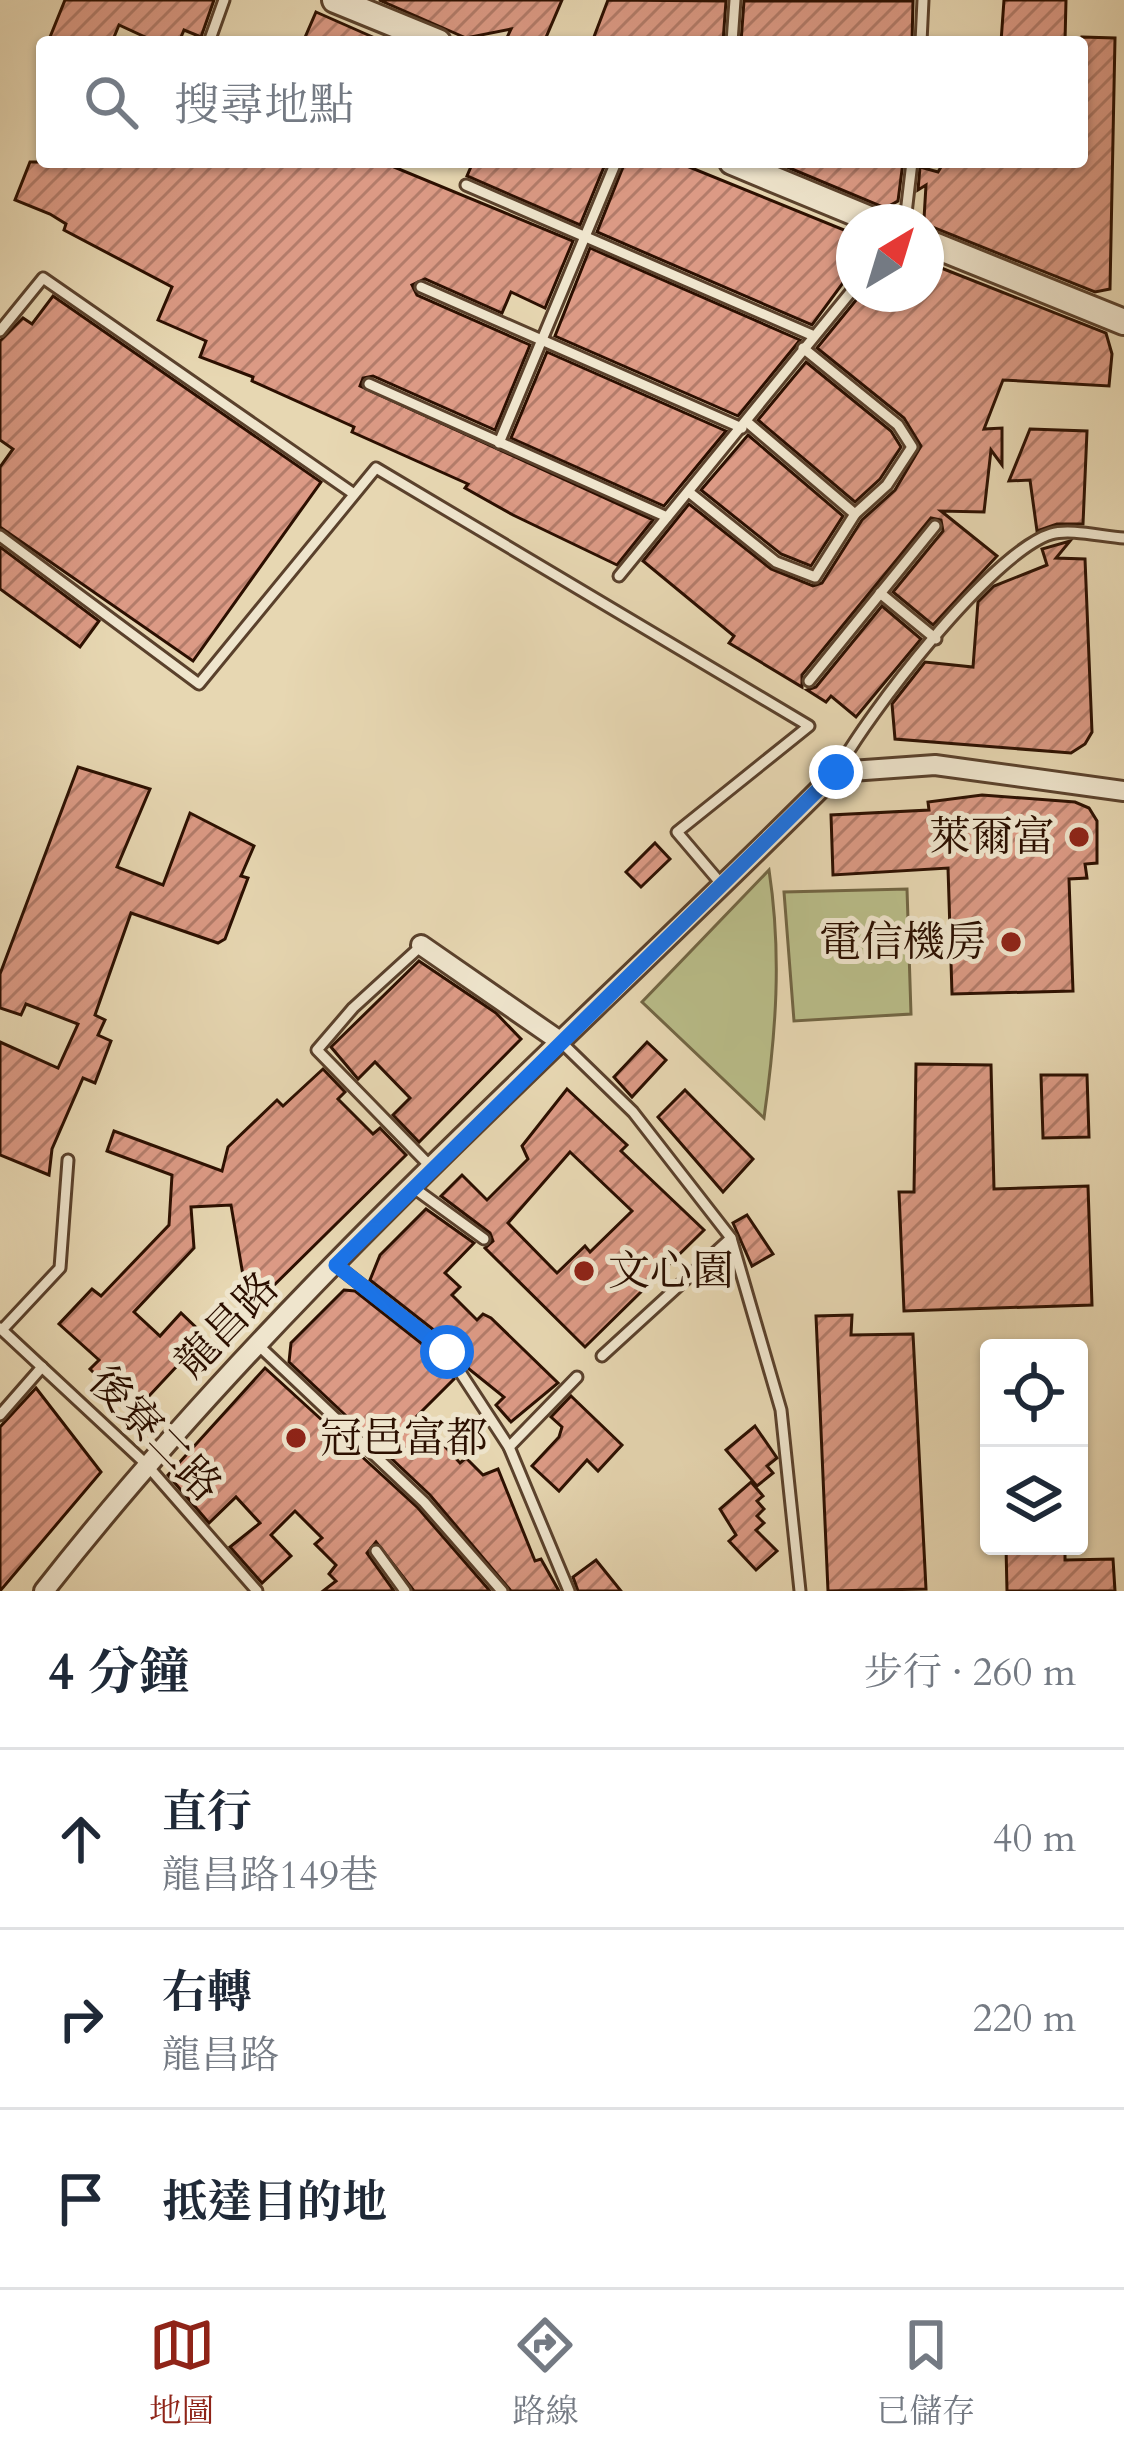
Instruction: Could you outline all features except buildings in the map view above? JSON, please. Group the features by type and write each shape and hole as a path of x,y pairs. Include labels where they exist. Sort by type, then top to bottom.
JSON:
{"street":[{"path":"335,0 423,36"},
{"path":"746,168 836,205"},
{"path":"944,249 1124,322"},
{"path":"836,772 935,765 1124,791"},
{"name":"龍昌路","path":"44,1591 145,1463 257,1344 836,772"},
{"path":"422,945 560,1042"}],"lane":[{"path":"211,36 224,0"},
{"path":"732,36 734,0"},
{"path":"921,36 923,0"},
{"path":"499,443 614,168"},
{"path":"907,204 911,168"},
{"path":"466,184 814,336"},
{"path":"0,331 43,278 354,494"},
{"path":"421,287 744,425 855,514"},
{"path":"620,576 836,310"},
{"path":"690,493 776,562 815,577 855,514 887,485 911,442 898,425 803,347"},
{"path":"370,384 668,517"},
{"path":"0,536 199,684 376,468 809,726 677,832 723,886"},
{"path":"808,681 935,526"},
{"path":"836,772 861,726 994,572 1051,533 1124,538"},
{"path":"880,593 936,639"},
{"path":"422,945 353,1007 317,1050 433,1169"},
{"path":"560,1042 633,1112 731,1238 781,1410 800,1591"},
{"path":"1,1329 60,1268 68,1160"},
{"path":"414,1188 484,1239"},
{"path":"602,1356 731,1238"},
{"path":"336,1265 447,1352 509,1447 568,1591"},
{"name":"後寮二路","path":"1,1329 145,1463 257,1591"},
{"path":"257,1344 424,1502 502,1591"},
{"path":"0,1415 42,1367"},
{"path":"509,1447 577,1377"},
{"path":"376,1551 405,1591"}],"green space":[{"path":"769,870 776,994 764,1118 642,1002"},
{"path":"907,889 911,1014 794,1021 784,892"}],"place":[{"name":"萊爾富","path":"1079,837"},
{"name":"電信機房","path":"1011,942"},
{"name":"文心園","path":"584,1271"},
{"name":"冠邑富都","path":"296,1438"}],"route":[{"path":"447,1352 336,1265 836,772"}]}
